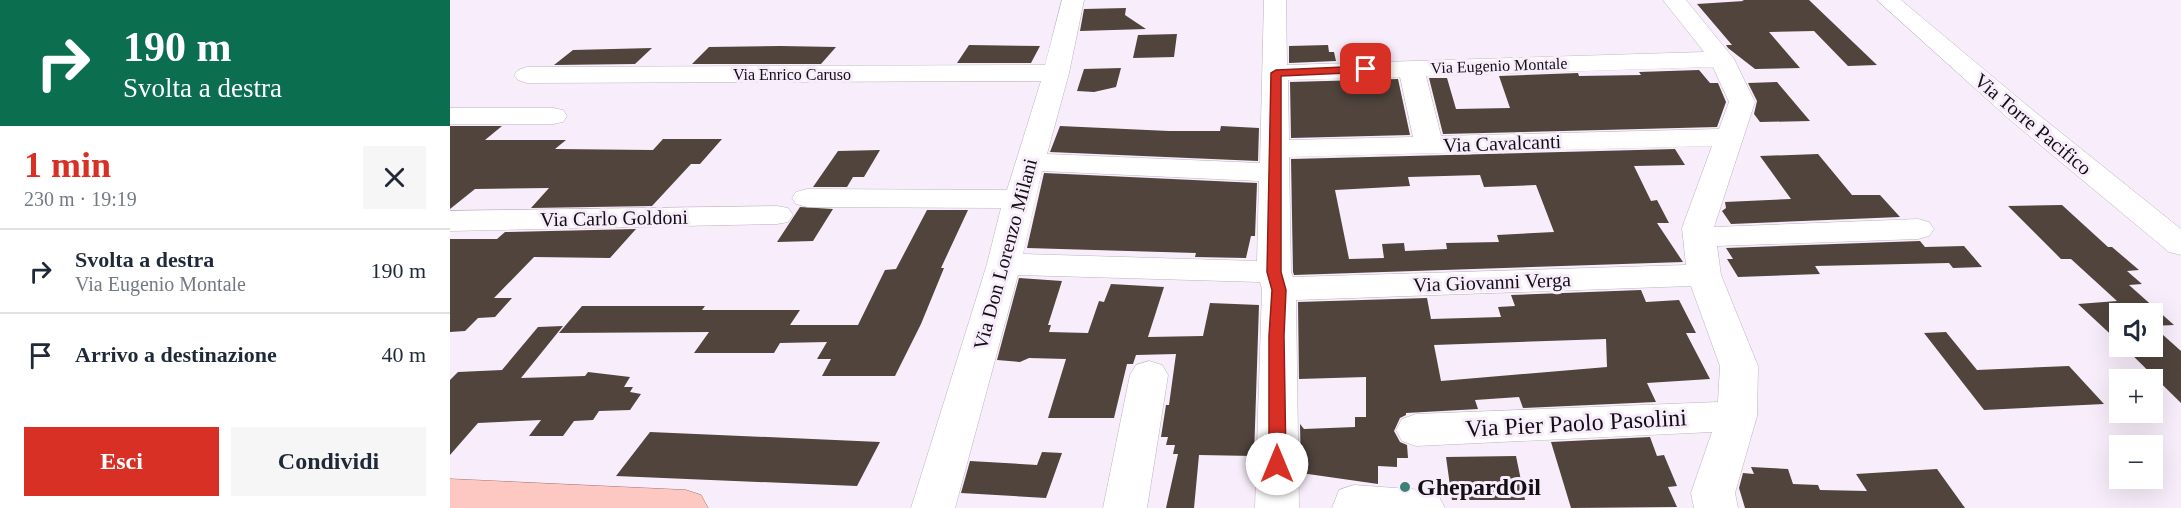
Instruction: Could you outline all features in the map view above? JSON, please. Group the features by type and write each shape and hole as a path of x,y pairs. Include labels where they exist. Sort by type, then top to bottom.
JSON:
{"main road":[{"path":"450,497 581,505 686,508"}],"street":[{"name":"Via Don Lorenzo Milani","path":"933,508 1004,264 1019,199 1056,73 1072,0"},
{"path":"1275,0 1277,508"},
{"path":"1674,0 1722,59 1742,102 1698,228 1704,274 1739,366 1737,416 1713,493 1716,508"},
{"name":"Via Torre Pacifico","path":"1888,0 2019,113 2181,244"},
{"name":"Via Eugenio Montale","path":"1276,73 1722,59"},
{"path":"1410,68 1429,145"},
{"name":"Via Enrico Caruso","path":"527,75 1056,73"},
{"path":"450,116 553,116"},
{"name":"Via Cavalcanti","path":"1030,162 1275,161 1429,145 1729,137"},
{"path":"807,198 1019,199"},
{"name":"Via Carlo Goldoni","path":"450,221 777,215"},
{"path":"1699,237 1918,229"},
{"name":"Via Giovanni Verga","path":"1004,264 1277,281 1704,274"},
{"path":"1125,508 1149,375"},
{"name":"Via Pier Paolo Pasolini","path":"1416,430 1737,416"},
{"path":"1354,508 1354,503 1423,508"}],"building":[{"path":"1742,0 1809,0 1877,65 1848,66 1814,31 1769,32 1800,68 1755,69 1728,48 1726,45 1732,45 1697,4 1744,1"},
{"path":"1126,8 1125,15 1146,29 1080,31 1084,9"},
{"path":"1177,34 1174,57 1133,58 1138,35"},
{"path":"969,45 1040,46 1031,63 957,63"},
{"path":"1328,45 1329,52 1334,52 1336,61 1289,63 1289,46"},
{"path":"709,47 836,47 821,64 692,64"},
{"path":"652,48 635,64 554,65 573,50"},
{"path":"1121,68 1116,87 1094,92 1077,91 1084,69"},
{"path":"1699,70 1710,83 1718,83 1726,102 1717,127 1443,134 1429,78 1447,78 1456,109 1510,108 1499,76 1578,73 1579,76 1641,75 1639,72"},
{"path":"1398,79 1410,135 1291,138 1290,82"},
{"path":"1777,82 1810,121 1760,122 1754,114 1757,101 1748,83"},
{"path":"450,126 502,126 485,140 566,140 555,149 653,150 663,139 722,139 700,164 691,164 652,206 531,208 549,188 475,189 450,209"},
{"path":"1060,126 1169,131 1220,131 1221,126 1259,128 1258,161 1050,152"},
{"path":"1675,149 1685,165 1634,166 1651,201 1657,200 1669,223 1657,223 1683,262 1294,275 1291,159","holes":["1480,175 1484,187 1536,185 1554,232 1497,235 1499,242 1446,243 1447,249 1405,251 1404,243 1382,244 1384,258 1349,259 1335,190 1410,186 1408,177"]},
{"path":"880,150 864,177 853,177 847,187 813,187 838,151"},
{"path":"1818,154 1852,195 1880,195 1900,217 1731,224 1722,211 1726,208 1725,202 1791,199 1760,156"},
{"path":"1044,173 1257,183 1255,236 1251,236 1246,258 1195,257 1196,253 1027,248"},
{"path":"2062,205 2108,247 2112,247 2139,270 2127,271 2142,284 2129,285 2149,303 2109,303 2109,333 2078,304 2117,301 2071,259 2061,259 2008,206"},
{"path":"800,207 833,209 813,241 777,242"},
{"path":"927,210 968,210 941,268 944,268 921,324 895,376 822,376 831,359 817,359 827,342 780,343 774,353 694,353 709,332 559,333 582,306 705,306 702,310 800,310 790,325 858,325 885,270 896,269"},
{"path":"636,229 610,258 534,257 494,298 512,298 495,317 478,318 465,331 450,332 450,239 497,239 505,232"},
{"path":"1920,241 1925,247 1964,246 1982,267 1953,268 1949,263 1815,266 1820,274 1738,277 1727,259 1733,259 1726,248"},
{"path":"1019,278 1062,281 1048,325 1051,325 1049,332 1088,333 1099,301 1104,302 1111,284 1164,287 1148,337 1203,336 1210,303 1259,305 1254,456 1199,455 1194,508 1166,508 1178,454 1173,454 1175,445 1166,445 1168,437 1161,437 1166,405 1169,405 1176,354 1136,355 1133,364 1127,364 1114,418 1048,418 1066,359 1029,358 1020,362 997,360"},
{"path":"1641,290 1646,302 1679,300 1696,333 1686,333 1710,379 1647,383 1656,402 1523,408 1519,397 1475,400 1478,409 1406,413 1400,418 1394,431 1400,442 1407,445 1408,458 1397,458 1397,467 1378,466 1378,484 1301,473 1300,424 1304,429 1355,427 1355,417 1366,417 1366,377 1299,379 1298,302 1427,298 1431,319 1501,317 1498,307 1515,306 1511,295","holes":["1606,339 1607,367 1441,381 1434,345"]},
{"path":"2163,315 2174,325 2163,326"},
{"path":"563,326 521,378 585,376 588,372 630,377 624,387 633,387 630,392 641,394 630,410 599,411 593,420 574,421 563,436 529,436 541,420 478,423 450,455 450,380 458,372 502,370 538,327"},
{"path":"1946,332 1977,370 2069,366 2104,404 1984,410 1924,333"},
{"path":"2163,335 2181,351 2181,403 2163,385 2163,369 2146,369 2134,357 2163,357"},
{"path":"650,432 880,442 857,486 616,476"},
{"path":"1650,437 1657,456 1664,455 1677,486 1668,487 1677,507 1571,508 1551,442"},
{"path":"1042,452 1062,453 1046,498 961,493 970,461 1037,465"},
{"path":"1516,456 1525,500 1452,500 1446,457"},
{"path":"1751,467 1788,469 1793,484 1818,485 1820,490 1867,491 1856,474 1937,469 1965,508 1745,508 1739,488 1743,473 1754,474"}],"place":[{"name":"GhepardOil","path":"1405,487"}],"route":[{"path":"1277,464 1279,290 1274,272 1276,73 1366,69"}]}
